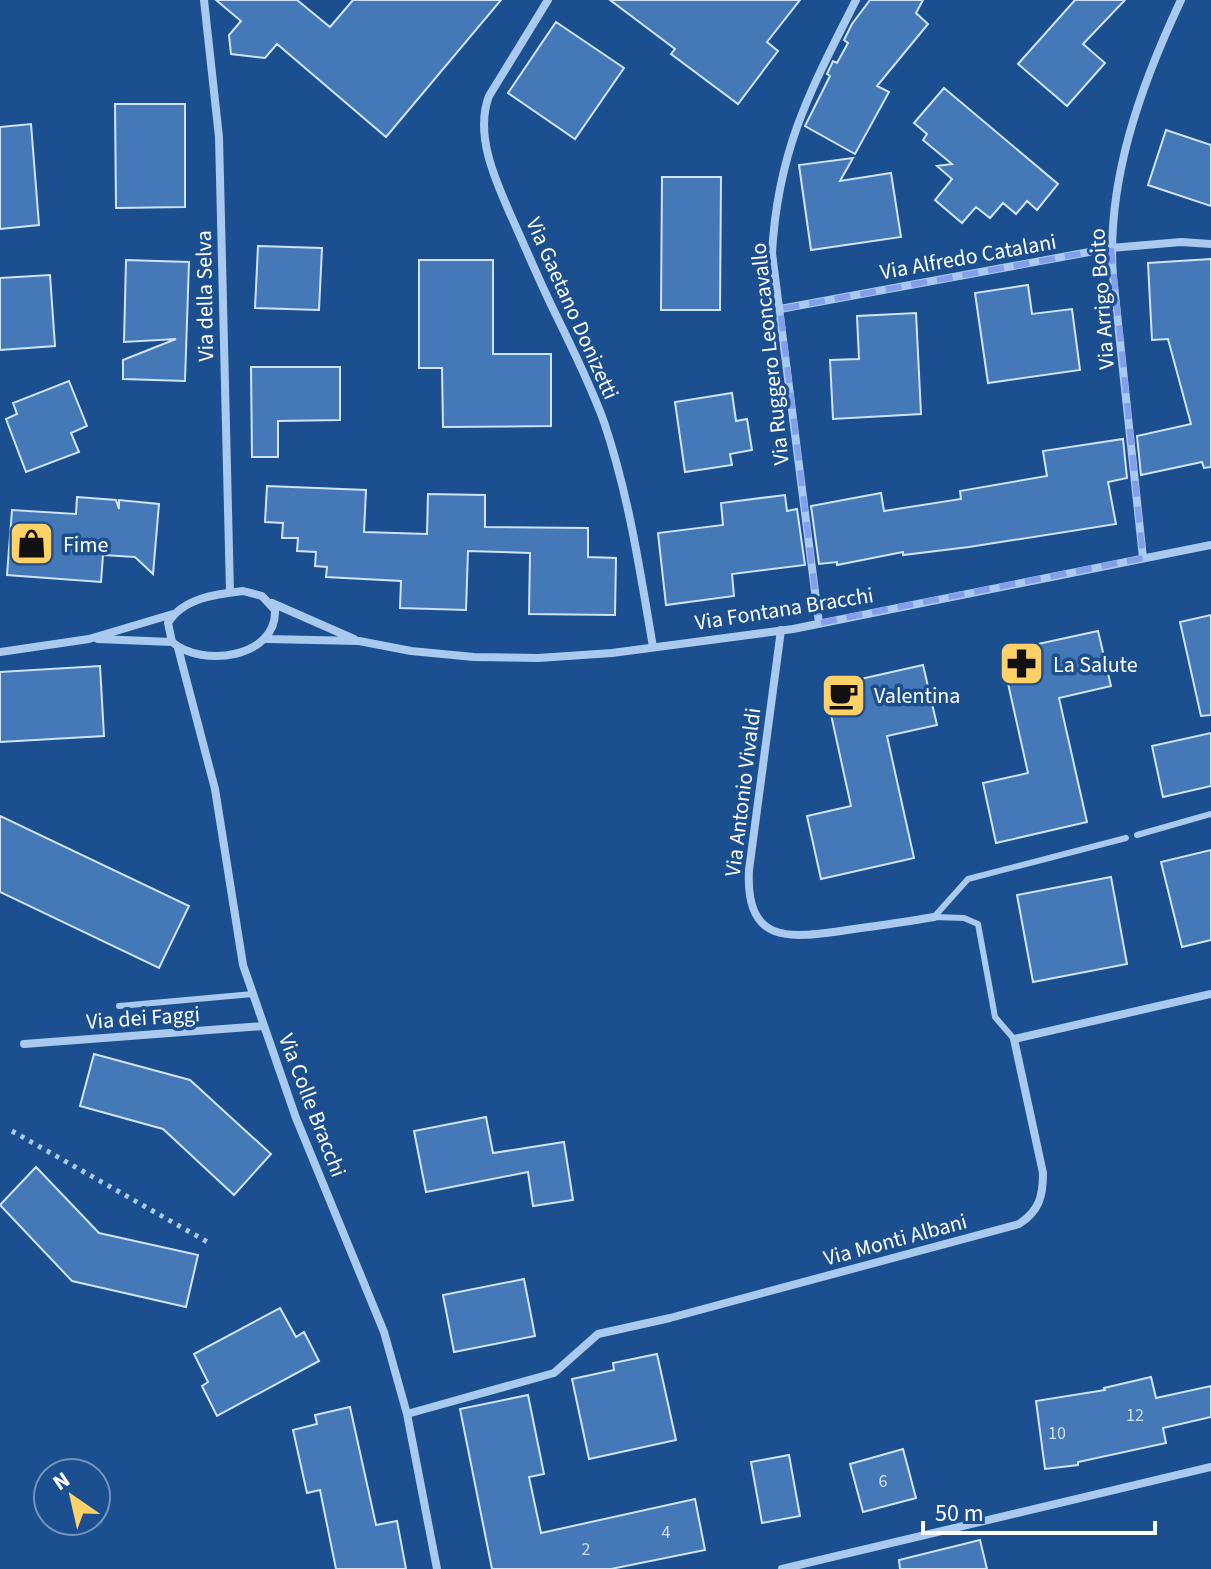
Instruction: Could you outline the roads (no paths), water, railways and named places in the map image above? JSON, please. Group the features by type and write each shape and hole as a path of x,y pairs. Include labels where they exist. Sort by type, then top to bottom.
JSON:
{"street":[{"name":"Via della Selva","path":"204,0 220,169 230,592"},
{"name":"Via Gaetano Donizetti","path":"548,0 489,96 484,111 485,137 504,200 602,418 626,496 653,647"},
{"name":"Via Ruggero Leoncavallo","path":"819,623 772,253 785,160 808,94 856,0"},
{"name":"Via Arrigo Boito","path":"1143,558 1111,248 1124,156 1181,0"},
{"name":"Via Alfredo Catalani","path":"780,309 1111,248 1181,242 1211,244"},
{"name":"Via Fontana Bracchi","path":"267,639 359,641 427,653 505,658 573,657 781,630 1211,545"},
{"path":"0,652 89,639 173,614 199,599 230,592 251,593 269,601 275,610 275,622 267,639 242,651 215,655 189,653 175,645 89,639"},
{"name":"Via Fontana Bracchi","path":"269,601 359,641"},
{"path":"173,614 168,623 175,645"},
{"name":"Via Antonio Vivaldi","path":"781,630 749,870 748,891 752,907 767,928 791,937 934,917"},
{"name":"Via Colle Bracchi","path":"175,645 215,789 243,965 296,1118 384,1332 407,1414 437,1569"},
{"path":"1014,1039 1211,994"},
{"name":"Via dei Faggi","path":"24,1044 264,1026"},
{"name":"Via Monti Albani","path":"407,1414 554,1373 598,1334 670,1318 1019,1224 1037,1208 1043,1193 1043,1173 1014,1039"},
{"path":"782,1569 1211,1467"}],"lane":[{"path":"1137,835 1211,814"},
{"path":"934,917 968,879 1126,838"},
{"path":"934,917 964,918 978,924 995,1017 1014,1039"},
{"path":"119,1006 253,994"}],"place":[{"name":"Fime","path":"32,544"},
{"name":"La Salute","path":"1022,664"},
{"name":"Valentina","path":"843,695"}]}
